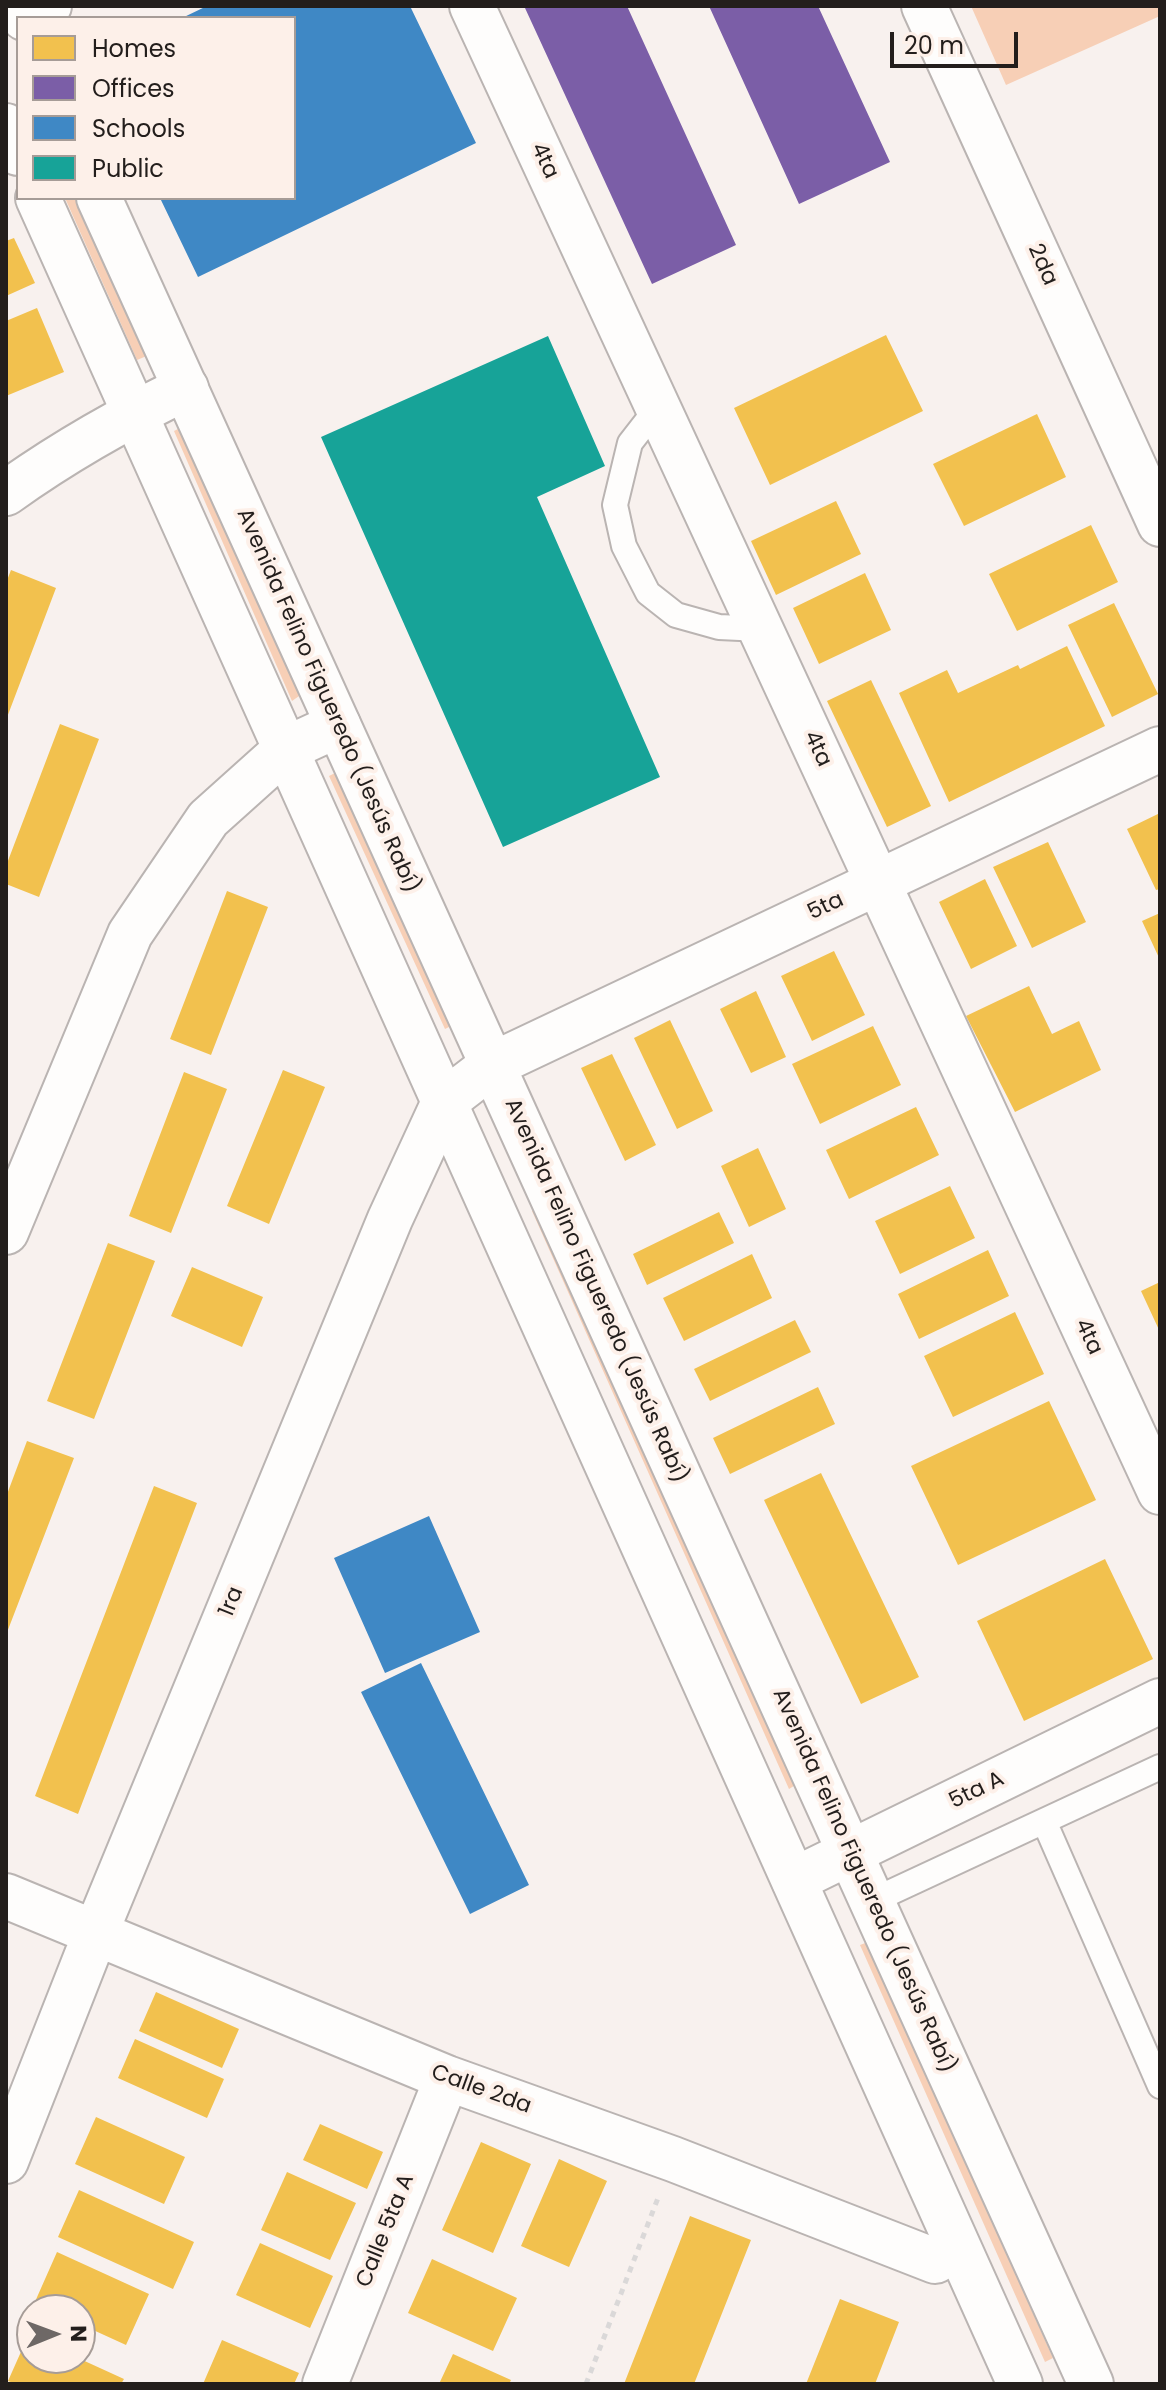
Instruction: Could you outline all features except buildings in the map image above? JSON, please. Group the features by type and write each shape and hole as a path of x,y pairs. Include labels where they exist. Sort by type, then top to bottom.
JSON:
{"street":[{"path":"27,16 49,6"},
{"name":"4ta","path":"472,6 1160,1492"},
{"name":"2da","path":"924,6 1160,524"},
{"path":"6,126 16,148"},
{"path":"39,200 1020,2384"},
{"name":"Avenida Felino Figueredo (Jesús Rabí)","path":"100,200 1091,2384"},
{"path":"6,493 134,412 186,388"},
{"path":"6,1232 130,934 208,819 286,749 338,725"},
{"name":"5ta","path":"492,1065 1160,749"},
{"name":"1ra","path":"6,2161 96,1932 390,1219 444,1102 492,1065"},
{"name":"5ta A","path":"794,1880 1160,1701"},
{"name":"Calle 2da","path":"6,1896 447,2078 673,2159 935,2261 958,2248"},
{"name":"Calle 5ta A","path":"325,2384 447,2078"}],"lane":[{"path":"658,407 630,443 615,505 624,546 648,593 676,615 719,627 761,629"},
{"path":"872,1901 1160,1767"},
{"path":"1044,1821 1160,2086"}],"path":[{"path":"586,2384 673,2159"}],"shaded area":[{"path":"971,6 1160,6 1160,16 1006,85"},
{"path":"66,200 80,200 149,355 137,360"},
{"path":"182,427 302,694 292,701 174,431"},
{"path":"339,771 455,1024 445,1029 329,776"},
{"path":"539,1208 797,1784 789,1789 532,1211"},
{"path":"868,1942 1053,2358 1045,2362 860,1945"}]}
